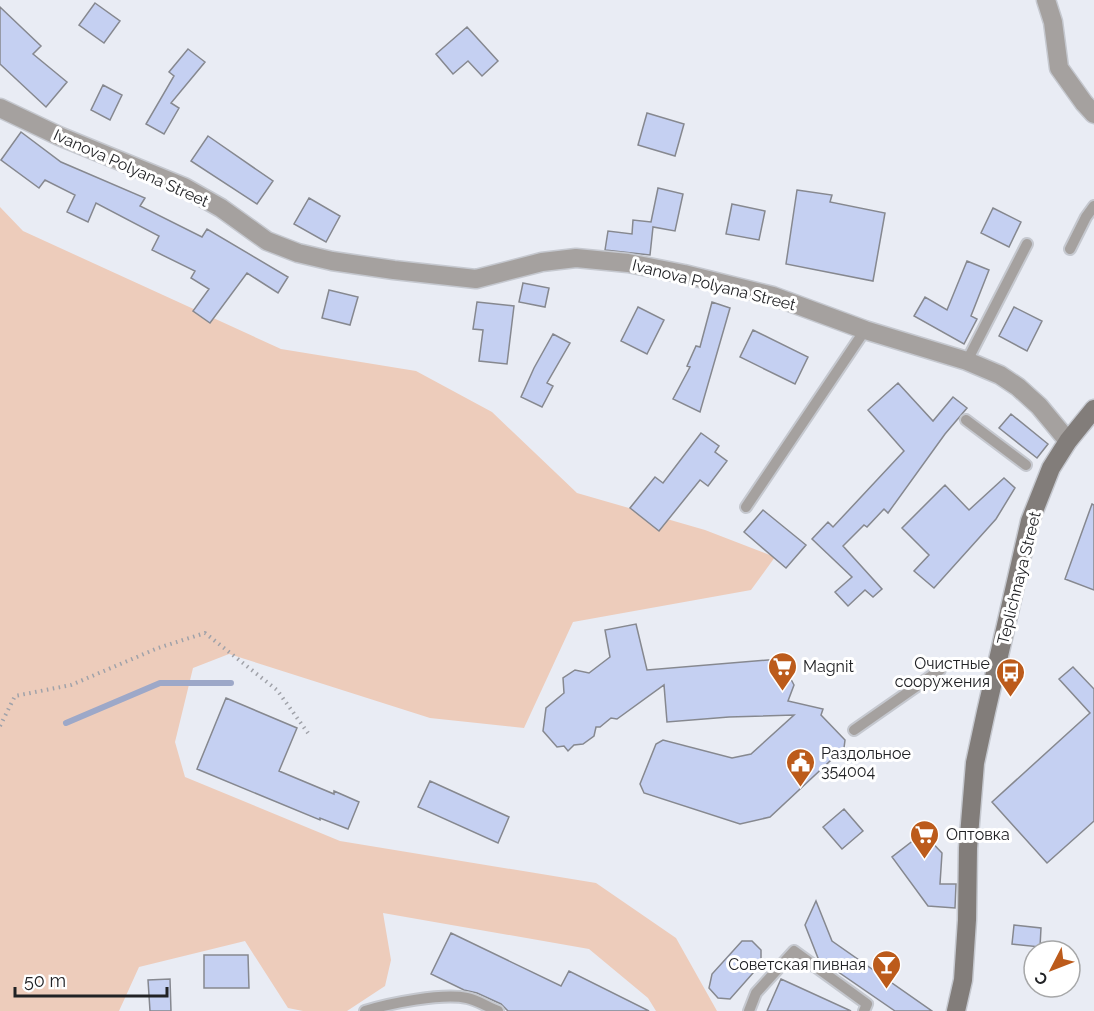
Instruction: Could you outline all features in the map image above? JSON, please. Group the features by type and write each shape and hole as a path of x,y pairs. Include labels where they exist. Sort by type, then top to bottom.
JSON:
{"street":[{"path":"1046,0 1053,22 1059,68 1094,114"},
{"name":"Ivanova Polyana Street","path":"0,108 58,136 184,187 221,208 267,241 298,253 332,261 476,279 553,260 576,258 628,263 773,296 865,330 967,361 1000,375 1018,387 1039,406 1068,441"},
{"name":"Teplichnaya Street","path":"956,1011 963,980 968,848 975,763 1030,521 1051,468 1068,441 1094,409"}],"lane":[{"path":"1070,249 1094,206"},
{"path":"967,361 1027,244"},
{"path":"746,507 865,330"},
{"path":"966,420 1026,465"},
{"path":"854,730 940,670"},
{"path":"749,1011 756,993 794,951 867,1004 864,1011"},
{"path":"365,1011 394,1002 456,997 468,998 498,1011"}],"path":[{"path":"0,726 15,696 71,685 158,648 205,633 277,690 308,733"}],"shaded area":[{"path":"0,207 23,231 281,349 416,371 492,412 577,493 705,530 775,557 751,590 573,622 524,728 430,718 229,654 193,668 175,742 185,777 340,841 596,883 676,938 717,1011 656,1011 648,998 589,949 383,913 391,960 385,986 347,1011 303,1011 288,1008 245,941 139,967 119,1011 0,1011"}],"building":[{"path":"95,3 120,21 104,43 79,25"},
{"path":"0,7 41,46 33,54 67,82 46,107 0,64"},
{"path":"467,27 498,61 482,76 468,61 453,74 436,54"},
{"path":"188,49 205,62 171,103 179,108 164,134 146,124 174,76 169,72"},
{"path":"103,85 122,95 110,120 91,110"},
{"path":"647,113 684,124 675,156 638,145"},
{"path":"21,132 61,162 145,198 140,206 202,237 207,229 288,277 278,293 247,273 210,323 193,311 209,289 191,278 195,271 152,250 159,236 96,203 88,222 67,212 75,195 45,180 39,188 1,160"},
{"path":"208,136 273,181 257,204 191,161"},
{"path":"658,188 683,194 675,231 653,227 650,255 605,250 608,231 632,234 633,220 651,222"},
{"path":"797,190 832,195 830,202 885,213 873,281 786,264"},
{"path":"309,198 340,216 326,242 294,224"},
{"path":"732,204 765,211 759,240 726,234"},
{"path":"993,208 1021,222 1009,247 981,233"},
{"path":"967,261 989,270 971,316 977,319 964,344 914,316 925,297 947,310"},
{"path":"523,283 549,288 545,307 519,302"},
{"path":"329,290 358,297 350,325 322,318"},
{"path":"477,302 514,306 507,364 479,361 483,330 473,329"},
{"path":"712,302 730,308 700,412 673,399 690,367 687,366 696,346 700,347"},
{"path":"638,307 664,320 647,354 621,341"},
{"path":"1014,307 1042,321 1027,351 999,336"},
{"path":"753,330 808,357 795,384 740,357"},
{"path":"553,334 570,343 547,383 553,386 542,407 521,397"},
{"path":"898,383 933,421 953,397 967,408 945,434 888,513 884,509 867,527 864,525 843,546 882,589 873,597 865,590 848,606 835,592 852,577 812,539 828,522 833,527 904,451 868,410"},
{"path":"1011,414 1048,444 1037,458 999,428"},
{"path":"701,433 719,446 715,452 727,461 708,486 700,480 659,531 630,508 655,477 663,483"},
{"path":"1004,478 1015,488 996,519 934,588 914,571 929,555 902,528 945,485 969,510"},
{"path":"1092,504 1094,505 1094,590 1065,579"},
{"path":"763,510 806,545 786,568 744,532"},
{"path":"636,624 647,670 780,659 794,685 788,701 823,709 821,715 845,740 844,748 770,817 740,824 644,793 640,784 656,744 663,740 732,758 751,754 794,715 667,722 664,685 617,719 611,718 600,727 596,727 594,736 583,744 574,745 568,751 564,746 557,747 543,731 546,708 564,693 563,678 575,670 589,673 610,657 605,630"},
{"path":"1073,667 1094,689 1094,821 1047,863 992,802 1090,713 1059,679"},
{"path":"226,698 297,728 279,771 359,802 348,829 320,818 320,820 197,769"},
{"path":"430,781 509,817 498,843 418,807"},
{"path":"844,809 863,831 842,849 823,827"},
{"path":"923,833 942,853 940,884 956,884 955,908 928,906 892,857"},
{"path":"816,901 832,941 932,1011 895,1011 818,958 805,925"},
{"path":"1014,925 1041,928 1040,939 1022,939 1022,945 1012,944"},
{"path":"451,933 561,986 569,971 649,1011 508,1011 501,1004 431,974"},
{"path":"742,941 752,941 761,950 761,964 730,999 718,998 709,988 712,974"},
{"path":"204,955 248,955 249,988 204,988"},
{"path":"170,979 171,1011 150,1011 148,980"},
{"path":"781,979 851,1011 767,1011"}],"waterway":[{"path":"66,723 160,683 231,683"}],"place":[{"name":"Magnit","path":"782,692"},
{"name":"Очистные сооружения","path":"1011,698"},
{"name":"Раздольное 354004","path":"800,788"},
{"name":"Оптовка","path":"925,860"},
{"name":"Советская пивная","path":"887,990"}]}
